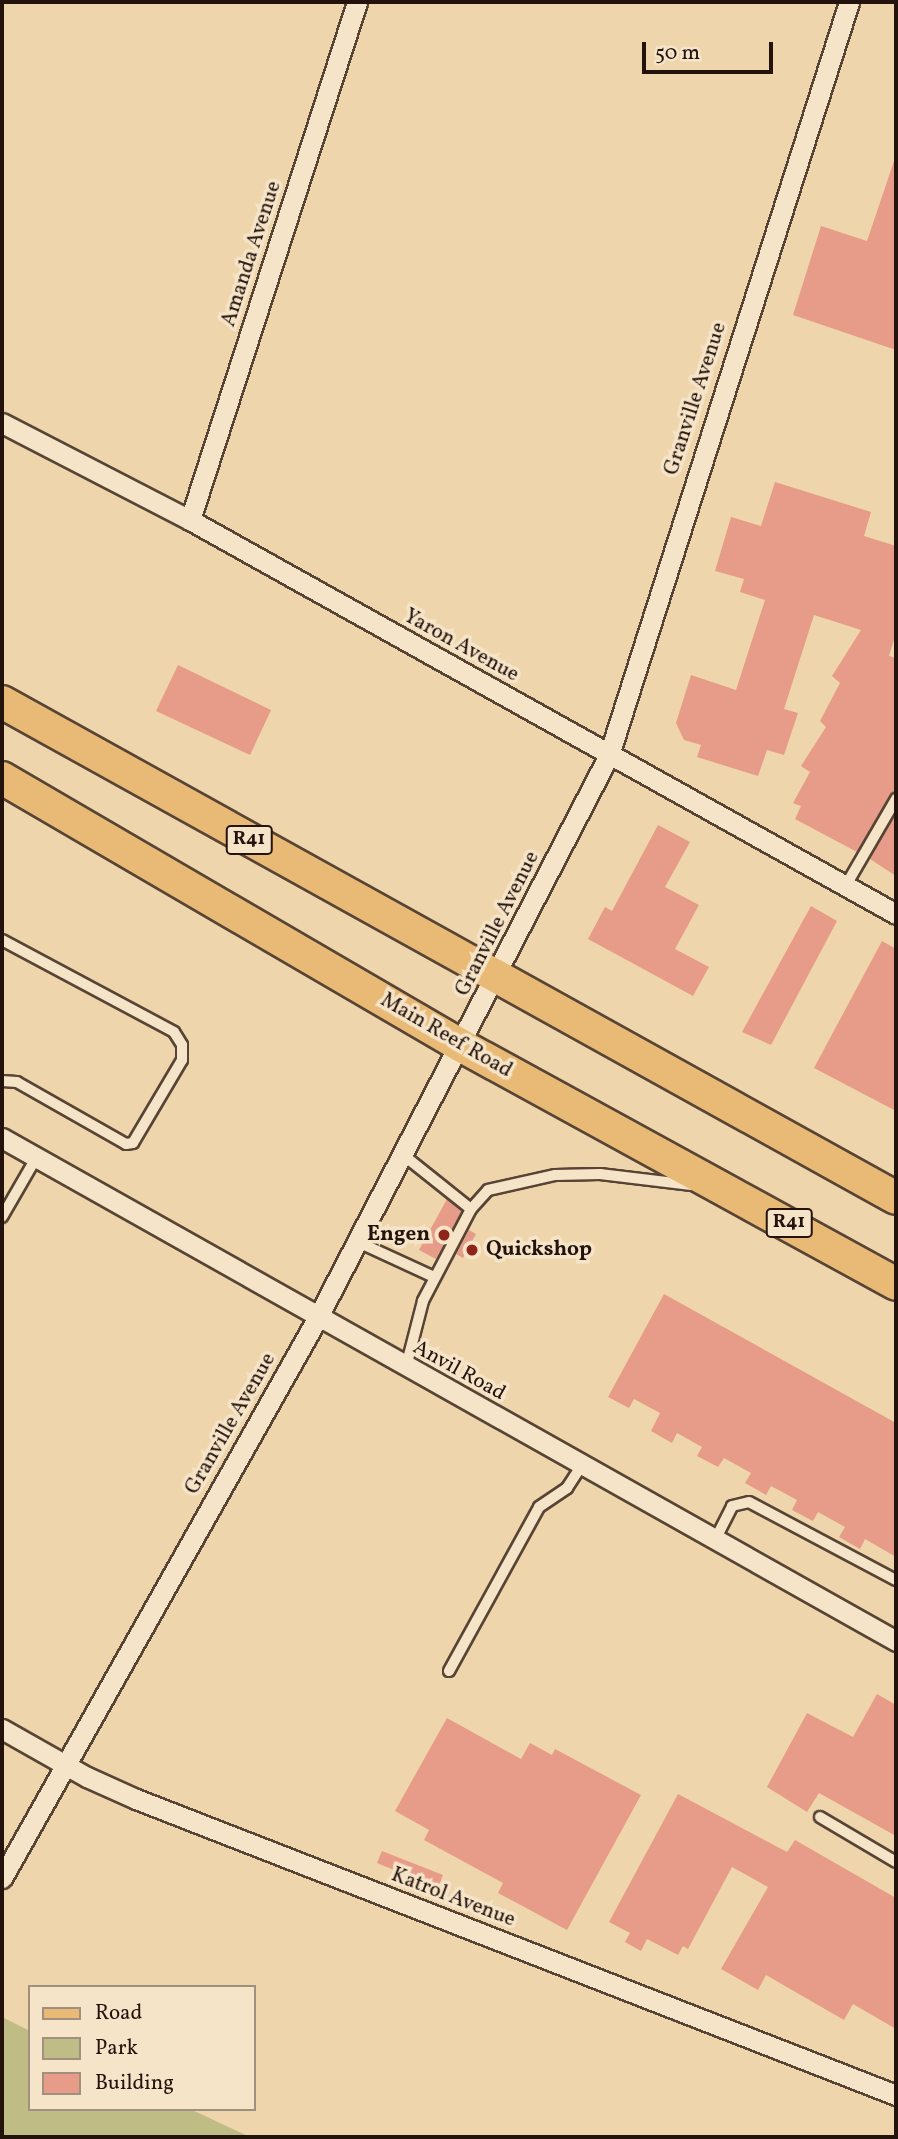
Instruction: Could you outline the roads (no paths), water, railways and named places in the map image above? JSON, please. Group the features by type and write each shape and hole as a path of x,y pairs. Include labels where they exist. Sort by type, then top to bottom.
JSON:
{"main road":[{"name":"R41","path":"2,702 496,979 896,1198"},
{"name":"Main Reef Road","path":"2,778 460,1045 737,1193 896,1284"}],"street":[{"name":"Amanda Avenue","path":"190,520 358,2"},
{"name":"Granville Avenue","path":"2,1878 318,1317 496,979 609,755 849,2"},
{"name":"Yaron Avenue","path":"2,423 190,520 896,914"},
{"name":"Anvil Road","path":"2,1138 896,1641"},
{"name":"Katrol Avenue","path":"2,1728 65,1765 136,1799 896,2095"}],"lane":[{"path":"845,887 896,799"},
{"path":"2,940 174,1032 182,1045 182,1060 133,1143 126,1144 17,1082 2,1080"},
{"path":"402,1154 471,1209"},
{"path":"2,1217 36,1157"},
{"path":"406,1367 420,1310 434,1277 480,1196 498,1186 578,1174 737,1193"},
{"path":"358,1242 434,1277"},
{"path":"449,1671 540,1507 567,1488 582,1465"},
{"path":"715,1540 732,1506 749,1502 896,1580"},
{"path":"820,1817 896,1863"}],"place":[{"name":"Engen","path":"444,1235"},
{"name":"Quickshop","path":"472,1250"}]}
